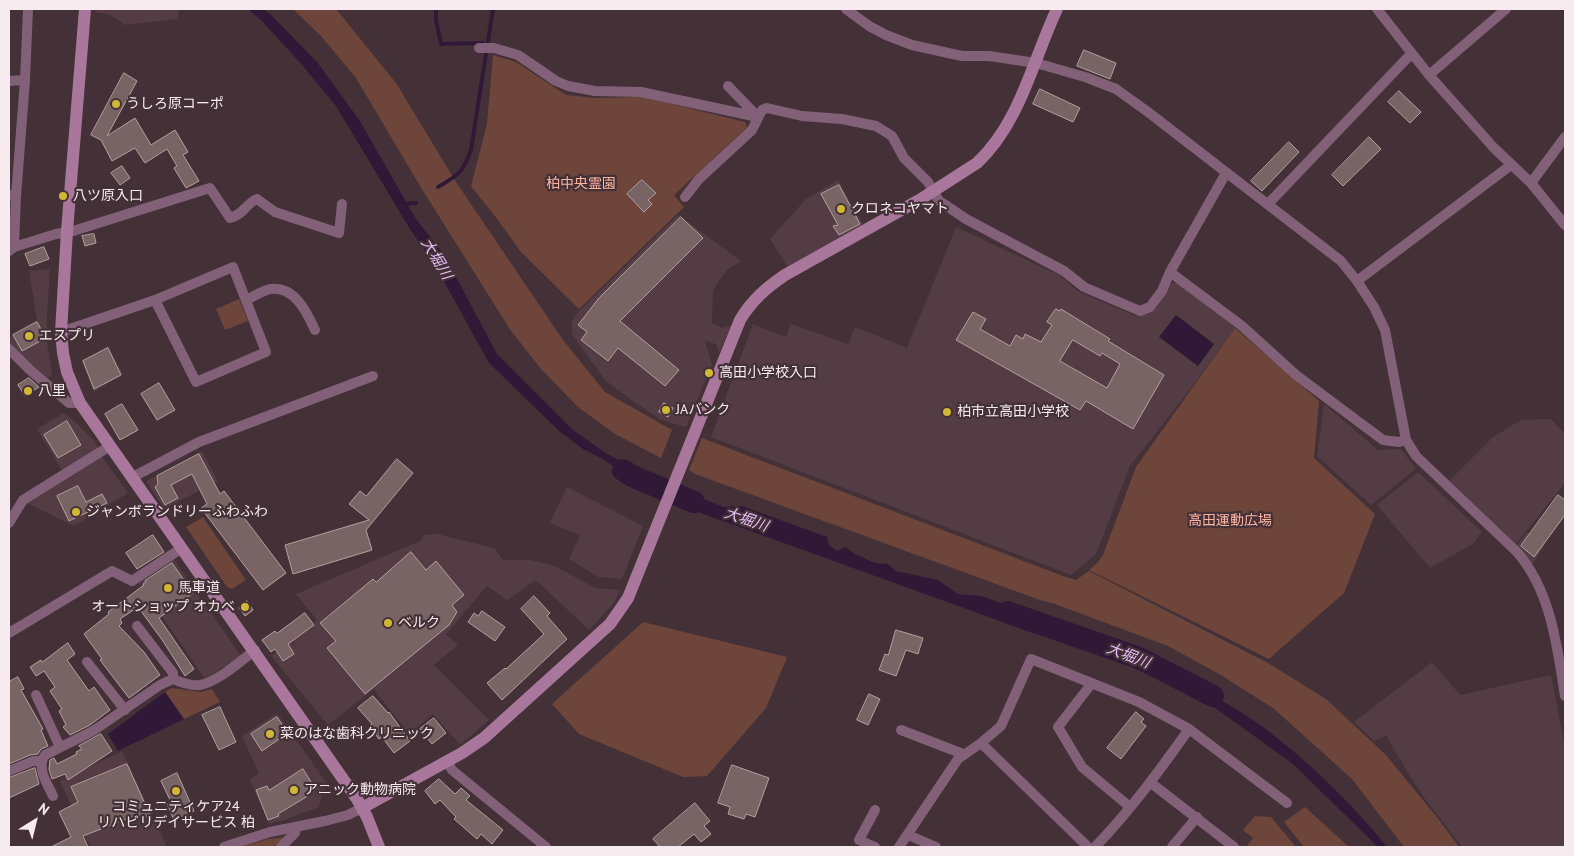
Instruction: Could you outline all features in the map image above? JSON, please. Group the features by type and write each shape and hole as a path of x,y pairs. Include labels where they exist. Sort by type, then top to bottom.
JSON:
{"street":[{"path":"28,9 25,80 13,195 12,249 210,188 230,218 239,216 257,199 275,212 339,233 342,204"},
{"path":"85,9 67,231 61,332 62,353 67,372 80,403 254,650 362,808 379,847"},
{"path":"846,9 869,26 912,45 962,56 989,56 1036,64 1085,77 1116,90 1148,112 1341,261 1374,307 1385,330 1406,440 1416,456 1502,536 1526,563 1542,593 1562,655 1565,696"},
{"path":"224,847 270,832 296,828 340,817 362,808 468,750 484,738 610,624 628,598 740,320 750,304 765,289 785,275 934,191 977,164 1003,131 1036,64 1057,9"},
{"path":"1377,9 1429,75 1511,165 1531,183 1565,225"},
{"path":"1429,75 1506,9"},
{"path":"479,48 494,48 518,54 556,81 568,86 595,91 641,92 758,116"},
{"path":"1268,204 1411,54"},
{"path":"9,81 25,80"},
{"path":"728,86 758,116"},
{"path":"685,197 699,179 752,130 762,110 767,108 802,116 842,119 876,126 892,136 904,158 928,182 939,201 966,219 1064,271 1084,287 1140,311 1150,307 1162,291 1170,272 1226,173"},
{"path":"1531,183 1565,137"},
{"path":"1357,281 1511,165"},
{"path":"61,332 155,300 233,267 266,352 196,382 155,300"},
{"path":"1170,272 1242,326 1296,375 1383,440 1399,442 1406,440"},
{"path":"246,300 270,289 282,289 298,299 306,310 315,330"},
{"path":"9,349 30,370 69,403 80,403"},
{"path":"133,477 199,442 373,376"},
{"path":"9,523 23,500 110,446"},
{"path":"9,633 112,571 132,581 182,548"},
{"path":"137,626 173,674 173,679"},
{"path":"53,796 41,768 41,761 45,755 93,731 160,685 173,679 185,684 200,685 212,681 254,650"},
{"path":"899,847 945,776 962,754 981,743 1000,726 1031,659 1139,702 1189,729 1287,803"},
{"path":"88,662 125,710"},
{"path":"1092,683 1058,727 1082,767 1130,807"},
{"path":"36,695 60,747"},
{"path":"1095,847 1115,827 1151,783 1189,729"},
{"path":"901,730 962,754"},
{"path":"981,743 1088,847"},
{"path":"9,771 33,761 41,761"},
{"path":"447,761 452,770 546,847"},
{"path":"1151,783 1234,847"},
{"path":"874,810 859,840 875,847"},
{"path":"1172,847 1197,817"},
{"path":"281,847 295,834 296,828"},
{"path":"908,835 936,847"}],"shaded area":[{"path":"96,9 179,9 178,19 125,25 111,15 95,12"},
{"path":"838,180 864,226 789,269 770,239 806,199"},
{"path":"678,215 741,261 728,269 713,291 712,323 722,328 732,325 719,353 716,344 705,341 712,365 686,427 661,420 605,380 572,334 572,320 579,311"},
{"name":"柏市立高田小学校","path":"956,227 1059,275 1079,292 1136,316 1150,313 1158,306 1172,283 1178,283 1235,328 1192,387 1130,466 1096,554 1071,575 711,437 753,324 786,337 791,324 848,344 855,327 907,348"},
{"path":"50,269 47,343 52,375 45,379 9,344 9,337 37,320 29,271"},
{"path":"108,346 123,374 94,392 82,361"},
{"path":"1324,404 1378,450 1401,449 1416,469 1371,505 1317,456"},
{"path":"63,413 94,440 99,449 63,472 37,429"},
{"path":"1551,419 1565,434 1565,483 1516,544 1449,481 1493,437 1521,420"},
{"path":"202,451 218,481 164,509 146,481"},
{"path":"101,455 128,493 74,526 27,503"},
{"path":"1418,472 1482,532 1473,544 1430,568 1377,505"},
{"path":"567,487 643,526 622,579 598,577 569,559 580,535 550,523"},
{"path":"1527,532 1545,545 1532,564 1517,545"},
{"path":"437,534 494,548 503,560 531,560 555,566 595,588 620,590 613,604 589,630 536,580 507,600 487,586 446,634 458,645 434,665 489,720 460,745 433,714 409,734 374,689 328,725 271,656 290,641 299,651 292,641 317,620 296,594 420,541 424,535"},
{"path":"173,558 241,656 205,679 139,583"},
{"path":"1432,662 1460,695 1551,675 1565,746 1565,847 1462,847 1425,799 1386,735 1374,741 1354,722"},
{"path":"277,713 326,782 319,807 269,824 250,779 259,774 242,736"},
{"path":"122,751 167,847 90,847 60,781"}],"green space":[{"path":"293,9 336,9 396,83 456,182 563,340 605,392 672,430 661,458 615,434 578,407 542,370 511,331 420,186 356,78 321,36"},
{"name":"柏中央霊園","path":"493,55 516,62 566,95 595,98 643,97 745,122 747,127 674,195 684,207 579,309 520,251 471,186 487,124"},
{"path":"239,299 248,321 225,330 216,309"},
{"name":"高田運動広場","path":"1235,328 1319,401 1314,458 1375,514 1344,593 1269,659 1089,570 1103,555 1136,467"},
{"path":"702,438 1063,576 1076,580 1089,571 1268,663 1326,699 1386,755 1459,847 1404,847 1352,779 1273,708 1219,674 1168,646 695,474 689,470"},
{"path":"203,517 246,580 232,589 227,587 186,527"},
{"path":"643,622 787,657 766,708 707,776 683,777 579,734 552,704"},
{"path":"172,688 201,692 212,689 220,702 184,719 165,692"},
{"path":"1305,807 1349,847 1304,847 1284,822"},
{"path":"1255,816 1271,817 1296,847 1246,847 1253,838 1243,830"},
{"path":"287,837 274,847 239,847 268,839"}],"water":[{"path":"248,9 263,9 270,14 317,62 360,121 416,219 446,258 497,354 573,430 604,452 652,479 648,490 601,458 583,449 559,431 489,363 436,267 410,229 336,106 303,66 262,21"},
{"path":"1176,315 1214,344 1198,366 1159,337"},
{"path":"678,489 724,507 742,506 827,537 829,545 837,551 845,547 875,563 888,564 896,571 938,580 958,594 982,596 1038,618 1033,633 673,503"},
{"path":"1052,624 1144,662 1205,692 1246,715 1291,749 1326,780 1359,814 1387,847 1378,847 1293,764 1218,710 1199,698 1099,652 1048,635"},
{"path":"165,692 184,719 118,751 108,734"}],"building":[{"path":"1084,50 1116,63 1110,79 1077,66"},
{"path":"124,73 137,81 107,136 135,118 151,145 175,130 188,152 183,155 199,181 186,188 174,168 177,166 167,149 145,163 135,148 112,161 101,140 91,135"},
{"path":"1040,89 1080,108 1073,122 1033,104"},
{"path":"1399,91 1421,112 1410,123 1388,102"},
{"path":"1369,137 1381,149 1343,186 1332,175"},
{"path":"1289,142 1299,152 1262,191 1251,181"},
{"path":"122,166 130,178 120,185 111,173"},
{"path":"642,180 656,193 648,200 652,204 644,212 627,194"},
{"name":"クロネコヤマト","path":"839,185 860,224 839,235 833,226 838,225 821,194"},
{"path":"681,217 703,238 620,321 679,370 665,386 618,348 608,361 581,340 587,332 578,325 599,298"},
{"path":"94,234 96,243 85,246 82,236"},
{"path":"44,247 49,259 30,266 25,254"},
{"path":"1056,309 1060,311 1061,309 1110,339 1108,341 1164,375 1133,429 1086,401 1080,410 956,340 973,312 986,319 980,329 1010,346 1016,335 1023,339 1025,334 1041,342 1052,325 1047,322","holes":["1073,340 1100,356 1102,353 1120,364 1107,388 1060,361"]},
{"name":"エスプリ","path":"37,322 46,338 22,351 13,335"},
{"path":"108,348 121,375 94,389 83,361"},
{"name":"八里","path":"29,378 39,387 25,396 18,385"},
{"path":"159,383 175,410 157,420 141,394"},
{"name":"JAバンク","path":"664,403 673,408 668,417 659,412"},
{"path":"122,404 138,430 120,440 105,414"},
{"path":"67,421 81,445 58,458 44,435"},
{"path":"199,454 220,494 224,491 286,573 263,590 201,508 207,504 192,474 171,485 178,498 165,505 155,487 158,484 157,476"},
{"path":"397,459 413,473 366,530 372,550 293,574 285,545 369,520 349,504 360,491 366,496"},
{"name":"ジャンボランドリーふわふわ","path":"78,486 86,502 102,494 107,503 69,521 57,496"},
{"path":"1558,495 1565,500 1565,515 1534,557 1521,546"},
{"path":"153,535 164,552 137,569 126,553"},
{"name":"ベルク","path":"411,552 426,570 436,561 464,595 452,605 457,612 449,625 365,694 327,648 336,641 320,623 373,579 376,582"},
{"path":"172,563 193,593 159,618 194,669 185,676 163,641 138,607 120,619 122,623 119,626 144,652 160,675 129,698 100,660 102,659 84,634 109,614 108,612 144,585 145,581"},
{"path":"534,596 550,613 547,616 567,639 502,700 487,683 506,669 544,634 521,609"},
{"name":"オートショップ オカベ","path":"247,601 253,610 245,616 239,608"},
{"path":"482,611 505,627 495,641 468,622 474,613 478,616"},
{"path":"305,613 314,625 288,644 294,654 283,661 275,649 271,652 262,640 275,631 277,633"},
{"path":"896,630 923,638 918,654 906,650 896,676 879,670 885,654 888,655"},
{"path":"68,643 75,654 67,660 89,691 94,687 110,710 90,725 70,735 63,727 66,725 59,711 62,709 50,691 55,687 44,671 36,676 30,667 41,660 42,662"},
{"path":"18,677 24,689 21,690 43,729 41,730 48,746 41,749 38,754 30,755 9,764 9,682"},
{"path":"869,694 880,699 868,725 857,720"},
{"path":"373,696 389,712 410,741 394,753 382,737 379,739 369,726 372,724 358,708"},
{"path":"220,707 236,742 219,750 202,715"},
{"path":"1136,712 1144,719 1141,722 1146,726 1121,759 1107,748"},
{"name":"菜のはな歯科クリニック","path":"277,717 288,733 262,751 251,734"},
{"path":"434,718 446,733 432,744 420,729"},
{"path":"101,734 112,751 68,780 65,774 52,779 49,769 50,760 54,758 57,764 77,754 76,752 82,749 79,746"},
{"path":"127,764 150,815 142,819 139,814 83,836 88,847 51,847 71,837 59,812 78,802 71,787"},
{"path":"732,765 769,778 755,817 746,814 744,819 728,814 730,807 718,803"},
{"path":"35,768 39,784 9,798 9,778"},
{"path":"303,769 313,785 311,794 278,814 279,816 268,820 256,790 267,786 269,790"},
{"name":"コミュニティケア24 リハビリデイサービス 柏","path":"177,773 194,811 174,820 167,804 171,802 161,781"},
{"path":"439,779 455,794 461,788 470,796 466,800 503,830 492,844 481,834 477,839 454,819 456,817 440,800 435,804 425,791"},
{"path":"695,803 710,821 704,826 711,834 701,842 694,834 678,847 660,847 653,839"}],"waterway":[{"path":"436,9 436,20 441,44 483,43"},
{"path":"438,187 459,172 471,150 493,9"},
{"path":"404,204 416,203"},
{"name":"大堀川","path":"623,470 632,476 694,502"},
{"name":"大堀川","path":"1007,612 1139,658 1213,696"}],"place":[{"name":"うしろ原コーポ","path":"116,104"},
{"name":"八ツ原入口","path":"63,196"},
{"name":"クロネコヤマト","path":"841,209"},
{"name":"エスプリ","path":"29,336"},
{"name":"高田小学校入口","path":"709,373"},
{"name":"八里","path":"28,391"},
{"name":"JAバンク","path":"666,410"},
{"name":"柏市立高田小学校","path":"947,412"},
{"name":"ジャンボランドリーふわふわ","path":"76,512"},
{"name":"馬車道","path":"168,588"},
{"name":"オートショップ オカベ","path":"245,607"},
{"name":"ベルク","path":"388,623"},
{"name":"菜のはな歯科クリニック","path":"270,734"},
{"name":"アニック動物病院","path":"294,790"},
{"name":"コミュニティケア24 リハビリデイサービス 柏","path":"176,791"}]}
